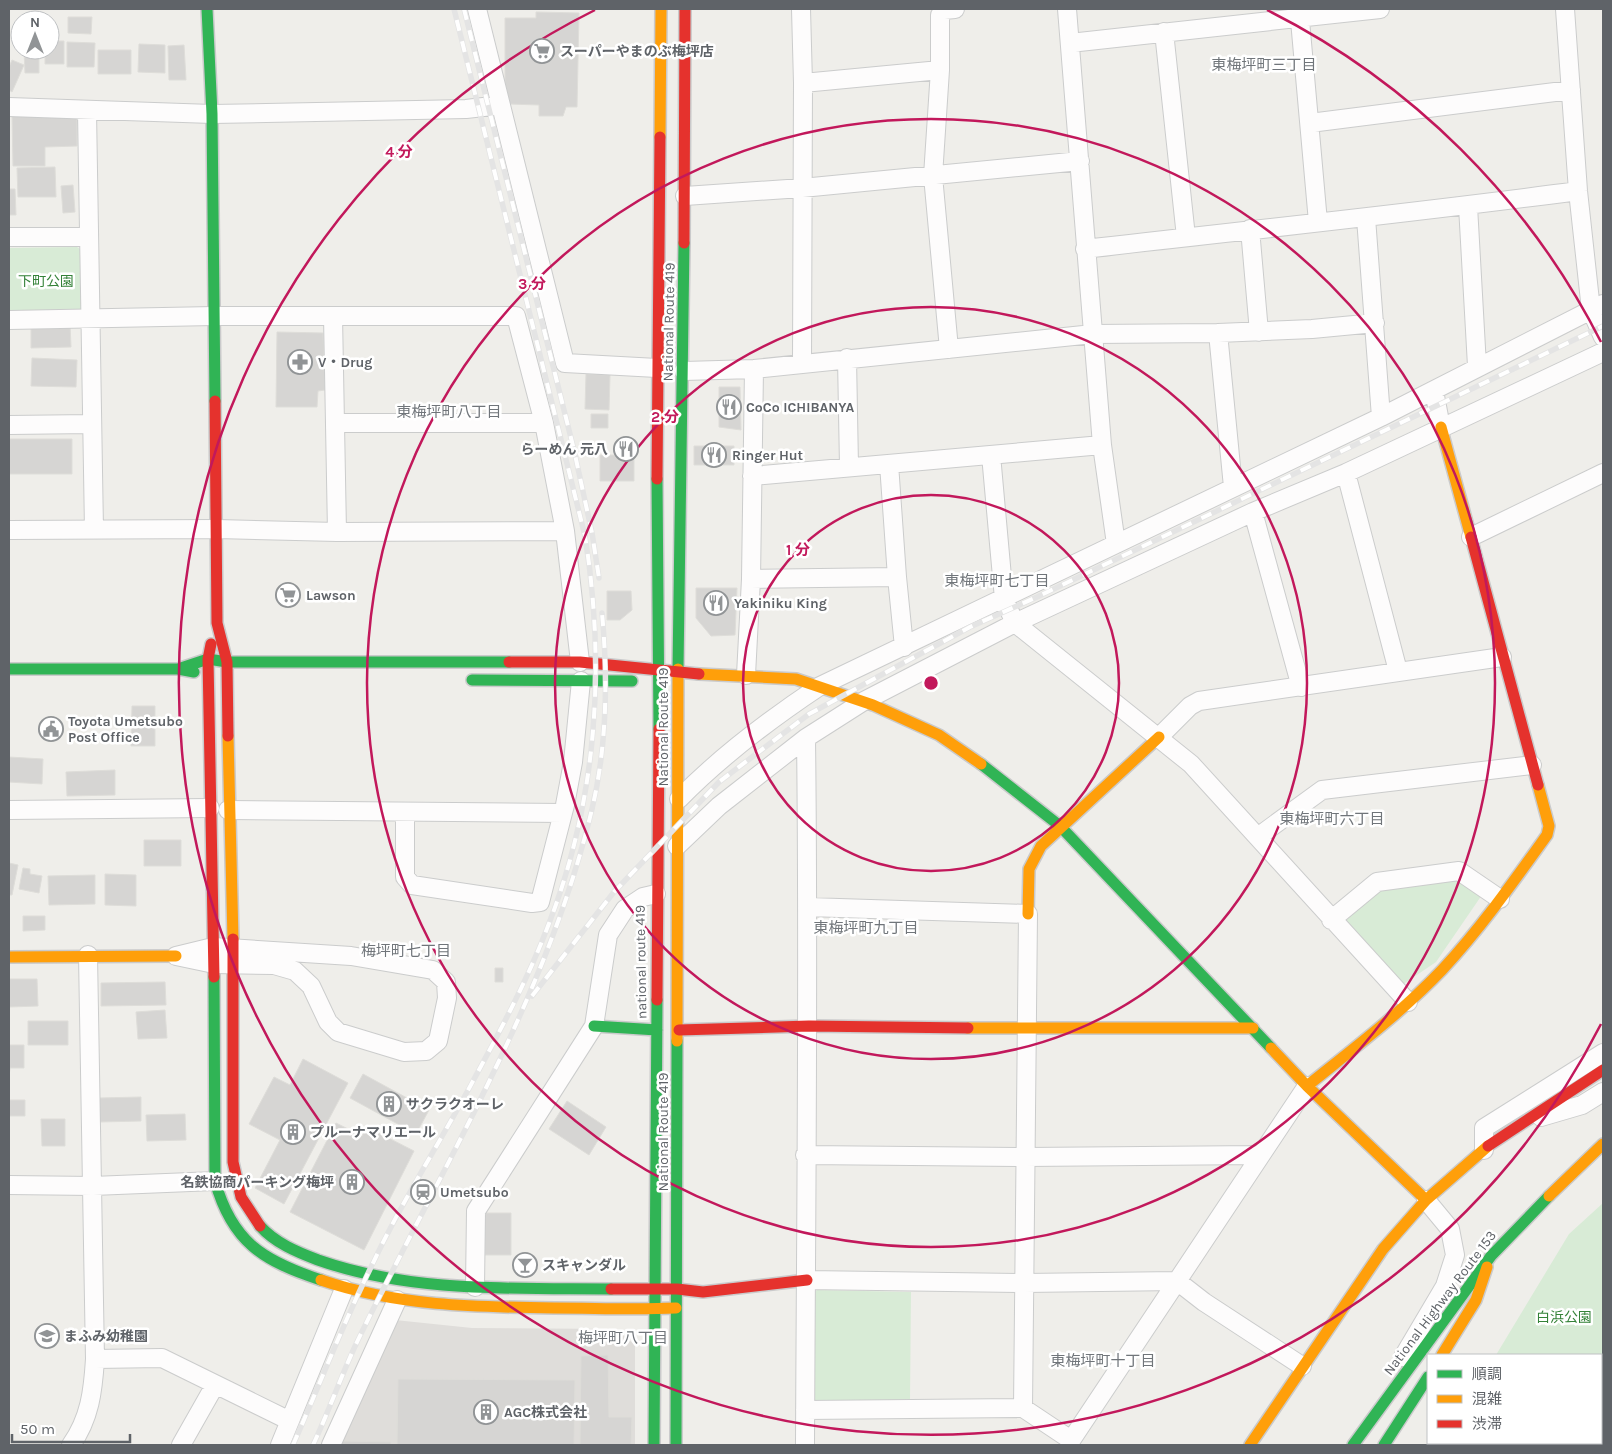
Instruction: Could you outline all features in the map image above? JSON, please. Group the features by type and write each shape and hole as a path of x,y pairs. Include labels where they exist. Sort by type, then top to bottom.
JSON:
{"main road":[{"path":"207,9 212,114 217,529 217,623 208,659 215,1181 226,1214 238,1232 264,1258 344,1289 397,1300 434,1306 473,1308 655,1309 677,1308 703,1292"},
{"name":"National Route 419","path":"656,894 659,814 657,368 661,9"},
{"name":"National Route 419","path":"676,1445 678,674 684,371 685,9"},
{"path":"1307,1086 1408,1002 1443,970 1500,899 1547,834 1548,815 1532,765 1441,427"},
{"path":"217,623 232,676 228,810 233,956 233,1162 235,1183 244,1205 260,1228 282,1245 358,1274 427,1285 655,1289 703,1292 807,1280"},
{"path":"178,669 208,659 227,662 580,662 658,668 678,674 746,674 796,679 864,701 939,735 976,760 1060,826 1307,1086 1426,1200"},
{"path":"9,669 178,669 232,676"},
{"path":"461,679 658,681 678,674"},
{"path":"1028,914 1029,869 1041,846 1060,826 1159,737"},
{"name":"national route 419","path":"656,894 657,1030"},
{"path":"9,957 88,955 176,956"},
{"path":"594,1026 657,1030"},
{"path":"678,1030 808,1026 1026,1029 1253,1028"},
{"name":"National Route 419","path":"654,1445 657,1030"},
{"path":"1250,1445 1383,1249 1426,1200 1484,1150 1603,1070"},
{"name":"National Highway Route 153","path":"1353,1445 1491,1256 1603,1144"},
{"path":"1443,1354 1476,1300 1491,1256"},
{"path":"1384,1445 1427,1379"}],"street":[{"path":"478,9 500,105 565,363 657,368"},
{"path":"801,9 803,83 802,363"},
{"path":"949,349 933,176 940,70 940,15 944,10 955,9"},
{"path":"1067,9 1080,161 1084,250 1102,445 1116,544"},
{"path":"1070,43 1299,14 1380,9"},
{"path":"1565,9 1578,191 1603,337"},
{"path":"1299,14 1318,222"},
{"path":"1164,32 1186,237"},
{"path":"803,83 940,70"},
{"path":"1310,123 1571,90"},
{"path":"9,107 212,114 466,109 500,105"},
{"path":"87,111 94,530"},
{"path":"685,196 802,188 1080,161"},
{"path":"1084,250 1250,229 1468,206 1578,191"},
{"path":"1468,206 1477,366"},
{"path":"1366,218 1381,417"},
{"path":"1250,229 1259,332"},
{"path":"9,237 89,237"},
{"path":"679,799 707,771 741,743 820,686 1381,417 1434,391 1477,366 1597,307"},
{"path":"9,320 214,316 516,316 544,423 566,531 580,662"},
{"path":"333,316 337,532"},
{"path":"684,371 754,369 1093,334 1312,330 1375,323"},
{"path":"1218,333 1233,487"},
{"path":"678,846 718,806 806,738 864,701 1015,623 1253,512 1346,473 1603,352"},
{"path":"847,358 849,466"},
{"path":"746,674 751,579 754,369"},
{"path":"1434,391 1441,427"},
{"path":"336,423 544,423"},
{"path":"9,425 91,424"},
{"path":"752,476 1102,445"},
{"path":"991,455 1004,599 1015,623 1191,764 1259,836 1331,920 1408,1002"},
{"path":"889,464 896,577 904,647"},
{"path":"1346,473 1398,671"},
{"path":"1471,537 1603,473"},
{"path":"1253,512 1302,687"},
{"path":"9,530 566,531"},
{"path":"751,579 896,577"},
{"path":"1159,737 1190,706 1199,701 1502,656"},
{"path":"405,812 405,877 412,885 540,902 563,813 573,762 581,681"},
{"path":"805,1445 807,1280 805,1155 808,1026 806,738"},
{"path":"1259,836 1322,790 1532,765"},
{"path":"9,810 210,808"},
{"path":"228,810 563,813"},
{"path":"1331,920 1377,882 1459,871 1500,899"},
{"path":"475,1287 476,1211 594,1026 608,935 625,909 643,896 656,894"},
{"path":"808,907 1028,914 1026,1283 1023,1408"},
{"path":"71,1445 81,1431 89,1412 93,1395 95,1358 88,955"},
{"path":"176,956 233,956 351,956 433,970 446,982 448,998 438,1041 426,1051 404,1052 338,1032 328,1022 311,986 295,971 233,956"},
{"path":"1484,1150 1484,1128 1603,1052"},
{"path":"805,1410 1023,1408 1070,1443 1307,1086"},
{"path":"1520,1124 1582,1105 1603,1092"},
{"path":"805,1155 1026,1157 1260,1155"},
{"path":"9,1185 93,1186 215,1181"},
{"path":"1368,1422 1444,1286 1455,1255 1450,1229 1426,1200"},
{"path":"807,1280 1026,1283 1177,1281 1204,1302 1302,1366"},
{"path":"280,1445 344,1289"},
{"path":"331,1445 397,1300"},
{"path":"95,1358 162,1358 290,1421"},
{"path":"181,1445 215,1385"}],"shaded area":[{"path":"395,1320 472,1328 616,1329 635,1345 635,1445 338,1445"}],"green space":[{"name":"下町公園","path":"77,247 84,252 83,310 9,315 9,248"},
{"path":"1457,876 1486,889 1436,962 1402,985 1343,919 1376,891"},
{"name":"白浜公園","path":"1603,1203 1603,1445 1443,1445 1602,1444 1602,1354 1497,1354 1569,1234"},
{"path":"817,1290 911,1292 910,1401 817,1402 811,1395 812,1294"}],"building":[{"name":"スーパーやまのぶ梅坪店","path":"536,12 579,13 577,107 566,107 563,116 539,116 539,105 510,104 505,83 505,18 536,18"},
{"path":"68,17 92,17 91,34 68,33"},
{"path":"60,41 64,41 64,64 45,64 45,60 60,60"},
{"path":"67,42 95,43 94,67 67,67"},
{"path":"139,44 165,45 165,73 138,72"},
{"path":"184,45 186,80 169,80 168,46"},
{"path":"98,50 131,50 131,74 98,74"},
{"path":"12,60 24,65 12,92 9,90 9,67"},
{"path":"24,60 39,60 39,73 25,73"},
{"path":"77,112 77,146 45,147 45,166 13,166 12,114"},
{"path":"55,167 56,197 18,197 17,168"},
{"path":"73,185 75,212 63,213 61,186"},
{"path":"9,189 15,189 16,215 9,215"},
{"path":"70,324 71,347 31,348 31,325"},
{"name":"V・Drug","path":"277,332 323,333 325,390 318,391 317,407 276,407"},
{"path":"32,358 77,360 76,387 31,386"},
{"path":"586,374 610,375 609,410 585,409"},
{"name":"CoCo ICHIBANYA","path":"719,387 740,387 741,430 719,427"},
{"path":"591,414 608,414 608,428 591,428"},
{"path":"9,439 72,439 72,474 9,474"},
{"name":"Ringer Hut","path":"694,446 734,446 734,465 694,465"},
{"path":"600,455 634,455 634,481 600,481"},
{"name":"Yakiniku King","path":"696,588 737,588 735,635 711,636 696,618"},
{"path":"607,591 631,591 632,610 620,620 607,620"},
{"path":"132,706 155,706 155,746 131,746"},
{"path":"9,757 43,759 42,784 9,782"},
{"path":"115,770 115,795 67,796 66,772"},
{"path":"144,840 181,840 181,866 144,866"},
{"path":"9,863 18,865 12,895 9,895"},
{"path":"23,868 30,869 30,874 42,876 39,893 19,889"},
{"path":"105,874 136,875 136,906 105,905"},
{"path":"95,875 95,904 49,905 48,876"},
{"path":"23,916 45,916 45,930 23,931"},
{"path":"495,968 503,968 503,982 495,982"},
{"path":"9,979 37,979 38,1006 9,1007"},
{"path":"165,982 166,1005 101,1006 101,983"},
{"path":"165,1010 167,1038 138,1039 136,1012"},
{"path":"28,1021 68,1021 68,1045 28,1045"},
{"path":"9,1045 24,1045 24,1068 10,1068 9,1077"},
{"name":"プルーナマリエール","path":"303,1059 348,1083 284,1204 255,1188 280,1140 249,1124 274,1077 290,1085"},
{"name":"サクラクオーレ","path":"363,1074 429,1110 416,1134 350,1098"},
{"path":"141,1097 141,1121 99,1122 99,1098"},
{"path":"9,1100 25,1100 25,1116 9,1116"},
{"path":"567,1101 606,1127 589,1155 549,1129"},
{"path":"185,1114 186,1140 147,1141 146,1115"},
{"path":"41,1119 65,1119 65,1146 42,1146"},
{"name":"名鉄協商パーキング梅坪","path":"336,1123 362,1136 367,1127 414,1151 364,1250 290,1212"},
{"path":"485,1213 511,1213 511,1255 485,1255"},
{"path":"608,1355 609,1417 632,1417 631,1445 580,1445 581,1356"},
{"name":"AGC株式会社","path":"398,1379 575,1380 574,1445 397,1445"},
{"path":"342,1441 391,1442 391,1445 342,1445"}],"railway":[{"path":"293,1445 352,1306 385,1238 493,1043 523,985 540,946 565,879 577,831 587,782 593,733 595,635 585,536 454,9"},
{"path":"464,9 574,450 592,533 599,578"},
{"path":"532,996 614,892 719,782 809,714 970,627 1037,597 1603,326"},
{"path":"313,1445 357,1342 489,1082 520,1015 548,948 572,879 592,809 601,761 605,711 602,613"}],"traffic: fast":[{"path":"207,9 212,114 215,401"},
{"path":"678,669 684,243"},
{"path":"657,479 659,729"},
{"path":"178,669 208,659 227,662 509,662"},
{"path":"9,669 178,669 194,672"},
{"path":"472,680 632,681"},
{"path":"981,764 1060,826 1271,1048"},
{"path":"214,977 215,1181 222,1202 231,1220 253,1246 282,1265 321,1280"},
{"path":"654,1445 657,1000"},
{"path":"594,1026 657,1030"},
{"path":"676,1445 677,1041"},
{"path":"1353,1445 1491,1256 1549,1196"},
{"path":"260,1226 279,1242 310,1257 354,1271 390,1278 463,1287 611,1289"},
{"path":"1384,1445 1427,1379"}],"traffic: slow":[{"path":"660,137 661,9"},
{"path":"1441,427 1471,537"},
{"path":"677,1041 678,669"},
{"path":"699,674 796,679 873,705 939,735 981,764"},
{"path":"228,736 233,939"},
{"path":"1028,914 1029,869 1041,846 1159,737"},
{"path":"1307,1086 1376,1030 1426,986 1470,938 1497,904 1547,835 1549,826 1538,785"},
{"path":"9,957 176,956"},
{"path":"968,1028 1253,1028"},
{"path":"1271,1048 1307,1086 1426,1200"},
{"path":"1549,1196 1603,1144"},
{"path":"1250,1445 1383,1249 1426,1200 1488,1146"},
{"path":"1443,1354 1476,1300 1487,1267"},
{"path":"321,1280 378,1295 465,1306 676,1308"}],"traffic: jam":[{"path":"684,243 685,9"},
{"path":"657,479 660,137"},
{"path":"215,401 217,623 227,662 228,736"},
{"path":"1471,537 1538,785"},
{"path":"211,644 208,659 214,977"},
{"path":"509,662 580,662 699,674"},
{"path":"657,1000 659,729"},
{"path":"233,939 233,1162 241,1197 260,1226"},
{"path":"679,1030 809,1026 968,1028"},
{"path":"1488,1146 1603,1070"},
{"path":"611,1289 677,1289 703,1292 807,1280"}],"place":[{"name":"スーパーやまのぶ梅坪店","path":"542,51"},
{"name":"V・Drug","path":"300,362"},
{"name":"CoCo ICHIBANYA","path":"729,407"},
{"name":"らーめん 元八","path":"626,449"},
{"name":"Ringer Hut","path":"714,455"},
{"name":"Lawson","path":"288,595"},
{"name":"Yakiniku King","path":"716,603"},
{"name":"Toyota Umetsubo Post Office","path":"51,729"},
{"name":"サクラクオーレ","path":"389,1104"},
{"name":"プルーナマリエール","path":"293,1132"},
{"name":"名鉄協商パーキング梅坪","path":"352,1182"},
{"name":"Umetsubo","path":"423,1192"},
{"name":"スキャンダル","path":"525,1265"},
{"name":"まふみ幼稚園","path":"47,1336"},
{"name":"AGC株式会社","path":"486,1412"}],"district":[{"name":"東梅坪町三丁目","path":"1264,65"},
{"name":"東梅坪町八丁目","path":"449,412"},
{"name":"東梅坪町七丁目","path":"997,581"},
{"name":"東梅坪町六丁目","path":"1332,819"},
{"name":"東梅坪町九丁目","path":"866,928"},
{"name":"梅坪町七丁目","path":"406,951"},
{"name":"梅坪町八丁目","path":"623,1338"},
{"name":"東梅坪町十丁目","path":"1103,1361"}]}
